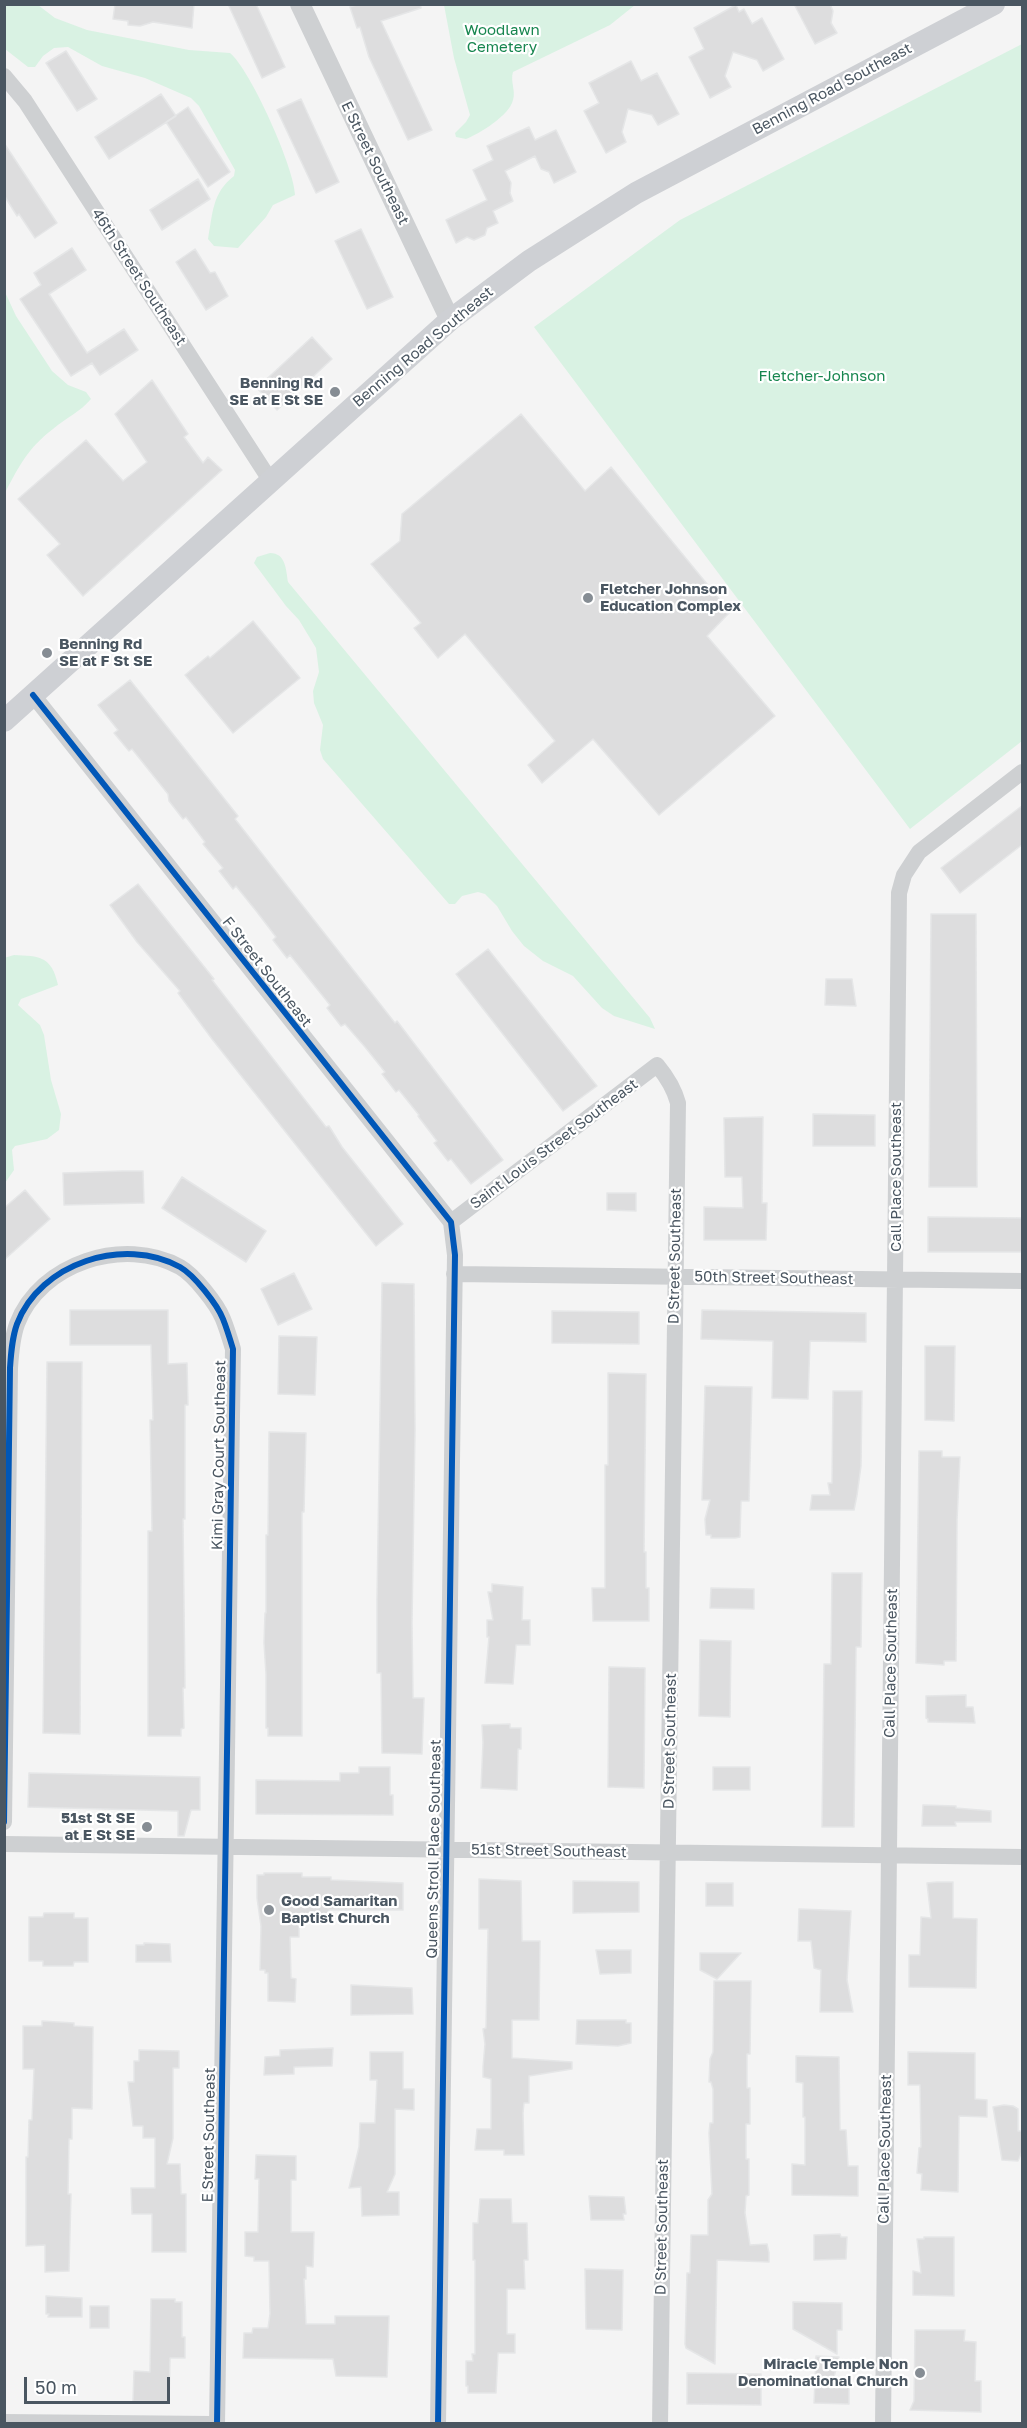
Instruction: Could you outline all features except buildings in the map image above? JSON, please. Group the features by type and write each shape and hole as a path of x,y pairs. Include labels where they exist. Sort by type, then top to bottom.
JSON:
{"main road":[{"name":"Benning Road Southeast","path":"4,720 450,321 529,261 636,193 994,4"}],"street":[{"name":"E Street Southeast","path":"300,4 450,321"},
{"name":"46th Street Southeast","path":"4,76 25,101 270,480"},
{"name":"F Street Southeast","path":"33,695 451,1222"},
{"name":"Call Place Southeast","path":"883,2424 899,902 904,875 919,852 1023,772"},
{"name":"Saint Louis Street Southeast","path":"451,1222 657,1065"},
{"name":"D Street Southeast","path":"657,1065 674,1089 678,1103 660,2424"},
{"path":"451,1222 455,1255 454,1274"},
{"name":"Kimi Gray Court Southeast","path":"4,1822 10,1368 13,1339 18,1322 30,1300 50,1282 76,1264 102,1256 130,1254 155,1258 180,1267 204,1290 223,1317 233,1349 225,1848"},
{"name":"50th Street Southeast","path":"454,1274 1023,1281"},
{"name":"Queens Stroll Place Southeast","path":"438,2424 454,1274"},
{"name":"51st Street Southeast","path":"4,1844 1023,1857"},
{"name":"E Street Southeast","path":"217,2424 225,1848"},
{"path":"4,2422 211,2424"}],"green space":[{"name":"Woodlawn Cemetery","path":"444,4 635,5 610,25 513,72 514,97 511,106 493,123 466,139 456,137 455,133 470,115 454,58"},
{"path":"4,5 38,5 55,18 87,30 189,50 230,53 249,78 270,120 288,164 295,195 273,205 266,217 238,248 214,246 208,239 215,204 221,189 234,176 235,170 199,106 191,98 145,78 102,66 68,47 54,48 43,56 35,67 28,67 5,49"},
{"name":"Fletcher-Johnson","path":"1022,44 1022,741 910,829 534,327 680,220"},
{"path":"5,292 16,316 52,371 68,385 86,392 91,399 37,443 20,466 5,493"},
{"path":"270,553 282,559 288,582 650,1018 655,1029 614,1016 602,1008 573,976 543,961 524,946 497,906 485,894 478,892 462,896 455,904 449,904 323,759 320,750 323,725 314,703 313,691 319,672 316,648 299,620 254,563 257,557"},
{"path":"14,955 37,957 48,963 58,985 21,999 18,1005 40,1025 44,1035 51,1080 61,1114 59,1130 47,1139 15,1146 12,1150 14,1170 5,1183 4,958"}],"cycle path":[{"path":"33,695 451,1222 455,1255 438,2424"},
{"path":"4,1822 10,1368 15,1329 28,1303 44,1285 64,1271 86,1261 110,1255 134,1254 158,1258 180,1267 192,1276 204,1290 220,1313 233,1349 217,2424"}],"place":[{"name":"Benning Rd SE at E St SE","path":"335,392"},
{"name":"Fletcher Johnson Education Complex","path":"588,598"},
{"name":"Benning Rd SE at F St SE","path":"47,653"},
{"name":"51st St SE at E St SE","path":"147,1827"},
{"name":"Good Samaritan Baptist Church","path":"269,1910"},
{"name":"Miracle Temple Non Denominational Church","path":"920,2373"}]}
